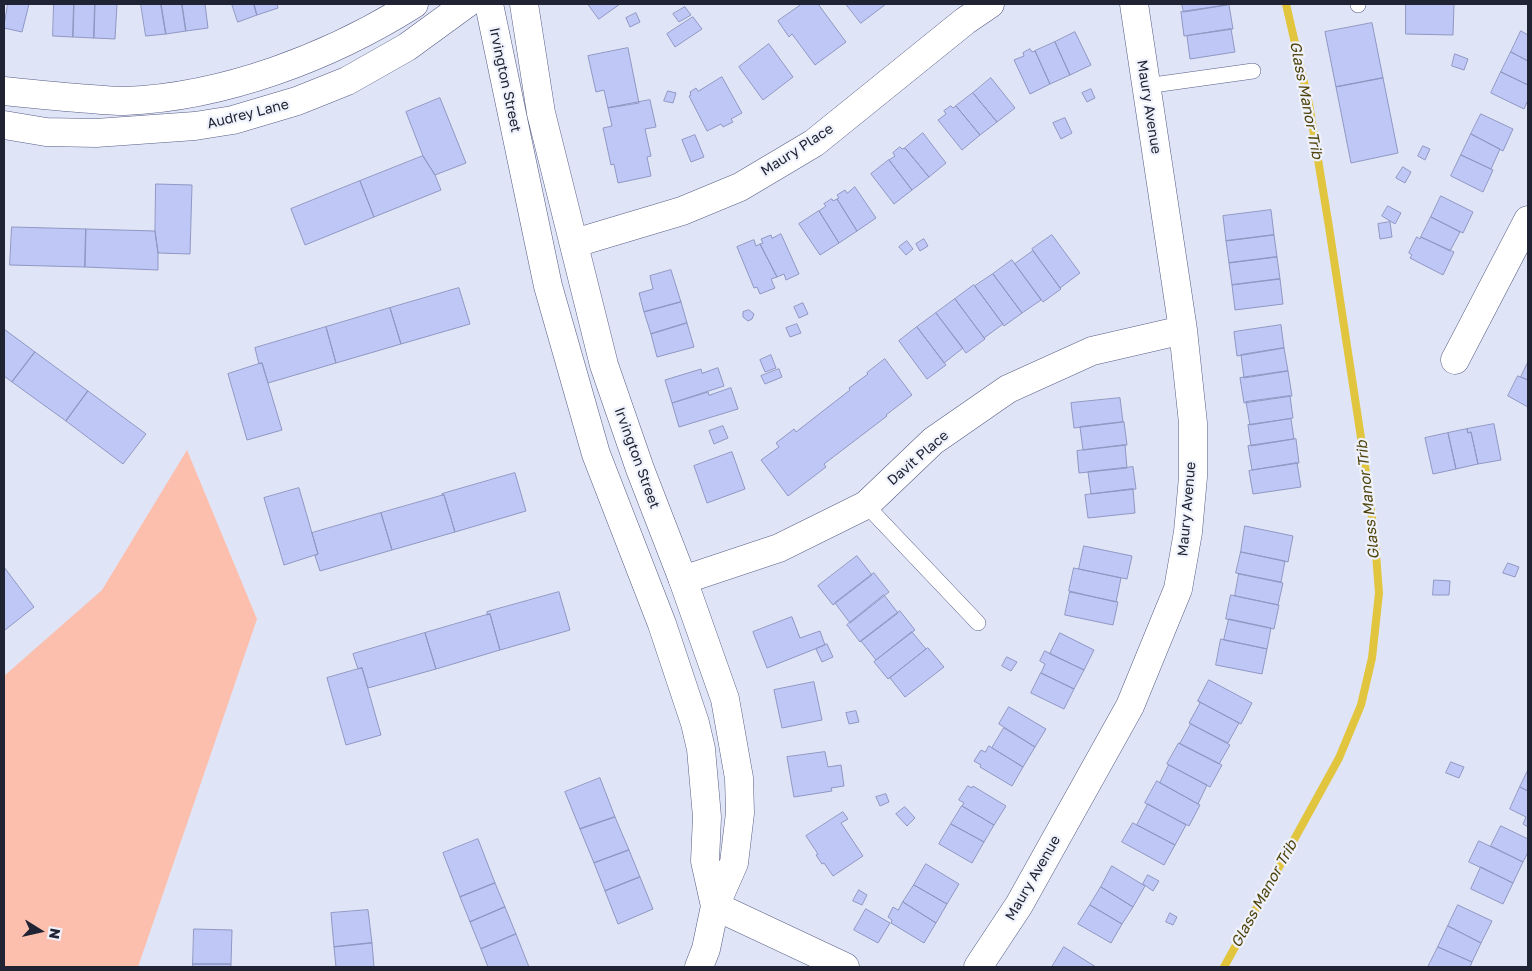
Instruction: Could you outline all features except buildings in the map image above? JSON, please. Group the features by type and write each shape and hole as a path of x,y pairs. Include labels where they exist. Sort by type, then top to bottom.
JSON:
{"street":[{"path":"4,91 45,96 124,101 185,95 245,80 344,43 389,20 414,4"},
{"name":"Audrey Lane","path":"4,125 46,132 96,133 195,126 233,120 296,101 347,81 407,47 466,4"},
{"name":"Irvington Street","path":"489,4 548,286 573,375 596,454 662,624 695,722 700,749 707,817 705,861 715,906"},
{"name":"Irvington Street","path":"524,4 542,113 604,366 643,478 725,699 739,778 740,813 734,863 715,906"},
{"name":"Maury Place","path":"575,242 682,212 740,187 814,143 965,21 990,4"},
{"name":"Maury Avenue","path":"978,967 1019,905 1130,706 1178,589 1188,532 1193,477 1192,423 1183,330 1134,4"},
{"path":"1455,360 1528,220"},
{"name":"Davit Place","path":"682,580 779,548 866,505 933,441 1008,389 1092,351 1183,330"},
{"path":"700,749 733,745"},
{"path":"699,967 706,949 715,906 845,967"}],"lane":[{"path":"1146,86 1253,71"},
{"path":"573,375 604,366"},
{"path":"866,505 978,623"}],"shaded area":[{"path":"187,450 257,619 138,967 4,967 4,676 102,590"}],"waterway":[{"name":"Glass Manor Trib","path":"1224,967 1339,758 1361,705 1372,658 1379,593 1375,541 1363,451 1329,227 1309,104 1286,4"}]}
